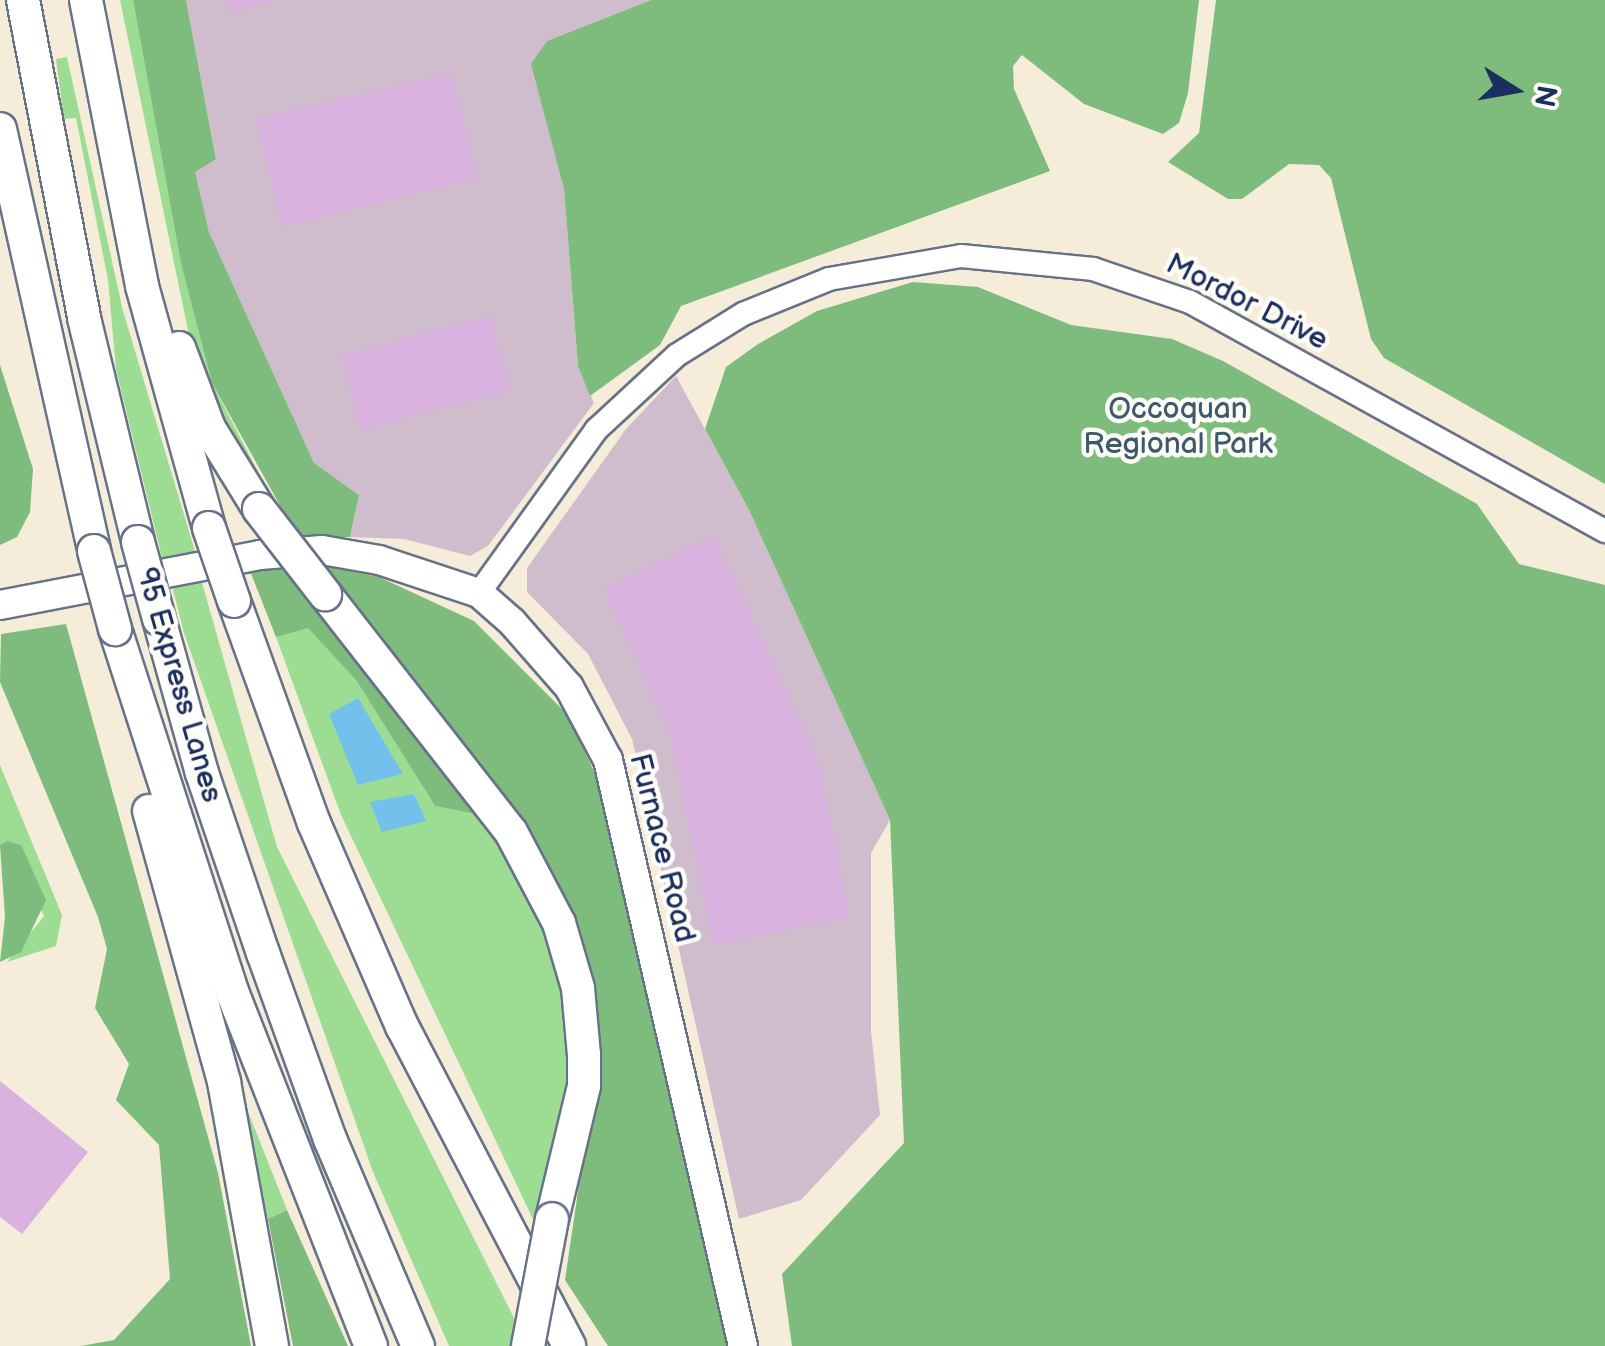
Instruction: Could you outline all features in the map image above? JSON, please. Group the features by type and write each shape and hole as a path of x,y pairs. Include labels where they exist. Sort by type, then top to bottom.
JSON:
{"highway":[{"name":"95 Express Lanes","path":"24,0 87,332 138,542 202,773 330,1140 418,1346"},
{"path":"86,0 160,359 234,602 314,823 402,1026 569,1346"},
{"path":"98,68 190,385 221,451 258,509 511,832 559,922 578,988 584,1086 552,1219 528,1346"},
{"path":"0,129 94,551 132,687 264,1080 371,1346"},
{"path":"132,687 150,813 224,1082 272,1346"}],"main road":[{"name":"Furnace Road","path":"0,605 260,555 322,550 380,560 479,593 552,664 608,760 744,1346"}],"street":[{"name":"Mordor Drive","path":"479,593 596,430 677,355 743,314 829,278 961,256 1093,269 1190,302 1605,531"}],"shaded area":[{"path":"186,0 651,0 547,41 550,132 564,189 578,366 594,403 488,546 470,556 404,539 350,537 359,495 314,463 209,232 194,171 216,158"},
{"path":"676,376 749,510 890,820 871,853 871,1031 880,1115 801,1200 739,1219 632,739 588,654 527,592 527,568 626,429"}],"green space":[{"path":"120,0 133,0 181,264 212,383 272,499 239,462 191,345"},
{"path":"133,0 186,0 216,159 195,172 209,232 314,463 359,495 350,537 298,538 212,383 181,264"},
{"path":"651,0 1199,0 1188,93 1179,123 1163,134 1084,104 1022,55 1013,66 1014,89 1050,171 681,306 660,345 590,396 578,366 564,189 531,64 547,41"},
{"path":"1216,0 1605,0 1605,484 1384,358 1371,339 1331,178 1319,165 1289,164 1242,199 1228,199 1168,162 1199,133"},
{"path":"67,57 123,311 197,558 164,566 116,369 108,280 76,118 64,119 56,59"},
{"name":"Occoquan Regional Park","path":"913,282 978,287 1071,325 1172,339 1223,361 1477,504 1519,564 1605,585 1605,1346 792,1346 782,1274 904,1143 890,820 749,510 705,429 726,367 758,344 817,311"},
{"path":"0,365 33,469 30,512 17,537 0,545"},
{"path":"283,564 480,815 435,806 356,680 308,628 276,637 250,571"},
{"path":"321,565 379,577 474,621 569,716 614,816 734,1346 608,1346 565,1280 597,1062 579,934 541,853"},
{"path":"201,579 277,847 519,1328 516,1346 449,1346 373,1172 184,633 171,582"},
{"path":"66,624 218,1173 251,1346 81,1346 114,1340 170,1279 159,1145 116,1100 129,1064 95,1008 107,949 98,917 0,682 1,634"},
{"path":"308,627 356,680 435,806 480,815 520,873 544,925 564,981 573,1061 540,1234 341,815 276,637"},
{"path":"0,765 62,915 56,946 7,962 44,916 7,842 0,845"},
{"path":"7,841 21,845 46,900 21,952 0,962 5,917 0,845"},
{"path":"235,1079 287,1210 268,1219"},
{"path":"287,1210 348,1346 293,1346 268,1219"}],"water":[{"path":"358,698 403,774 358,785 329,714"},
{"path":"414,794 426,821 382,832 370,802"}],"building":[{"path":"227,0 275,0 275,1 230,13"},
{"path":"451,72 477,179 282,227 256,119"},
{"path":"491,316 510,391 360,430 341,355"},
{"path":"714,536 818,758 850,917 713,945 669,731 603,588"},
{"path":"0,1081 88,1152 22,1234 0,1217"}]}
